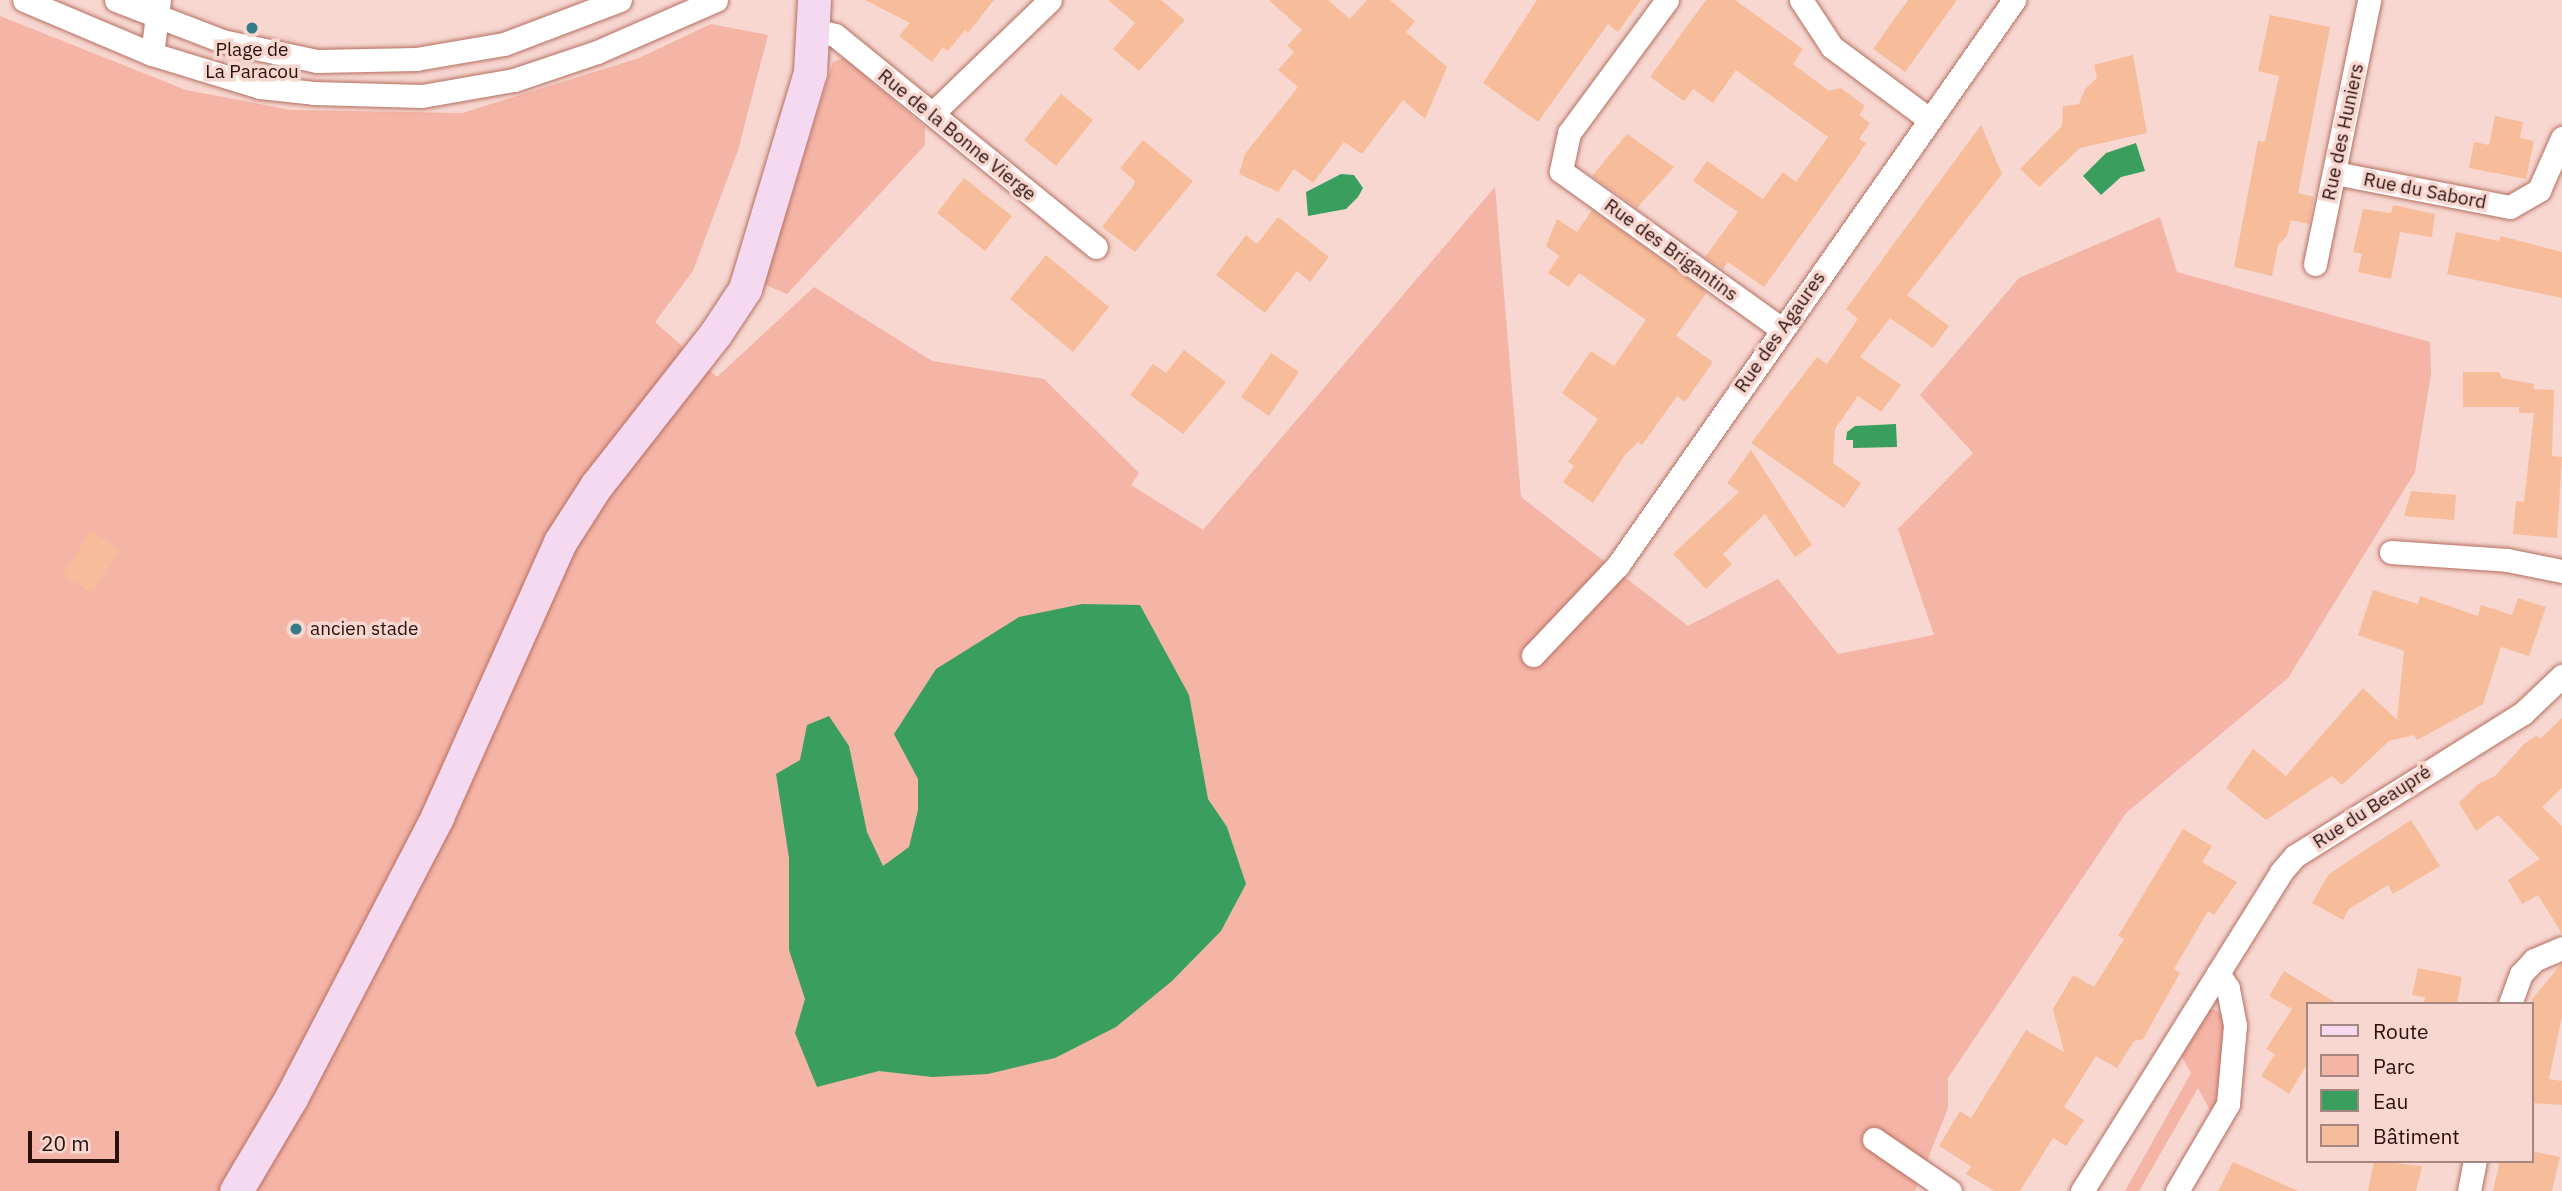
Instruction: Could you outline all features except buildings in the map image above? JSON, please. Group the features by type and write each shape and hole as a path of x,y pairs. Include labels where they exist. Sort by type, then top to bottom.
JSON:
{"street":[{"path":"24,0 152,54 260,87 314,93 422,96 537,72 597,52 716,0"},
{"path":"116,0 158,9 270,55 317,61 416,59 504,44 620,0"},
{"path":"934,112 1050,0"},
{"name":"Rue des Brigantins","path":"1667,0 1569,133 1560,171 1782,329"},
{"path":"1801,0 1832,47 1929,119"},
{"name":"Rue des Agaures","path":"1533,654 1618,565 2014,0"},
{"name":"Rue des Huniers","path":"2315,264 2369,0"},
{"path":"152,54 158,9"},
{"path":"236,1191 291,1098 437,817 560,542 596,486 708,343 744,289 810,72 815,15"},
{"name":"Rue de la Bonne Vierge","path":"815,15 835,35 934,112 1096,247"},
{"name":"Rue du Sabord","path":"2335,173 2510,207 2539,190 2562,138"},
{"path":"2391,552 2507,560 2562,571"},
{"name":"Rue du Beaupré","path":"2082,1191 2218,972 2295,856 2522,713 2562,676"},
{"path":"2511,1002 2521,974 2534,960 2562,948"},
{"path":"2177,1191 2228,1104 2235,1026 2228,988 2218,972"},
{"path":"1874,1139 1950,1191"},
{"path":"2469,1191 2475,1163"}],"green space":[{"path":"0,16 186,90 291,110 462,113 639,58 711,24 768,35 738,150 693,271 655,322 717,377 814,287 932,361 1044,379 1139,473 1131,485 1203,530 1495,187 1521,497 1688,626 1778,579 1838,654 1934,635 1898,529 1973,453 1920,395 2019,278 2160,217 2177,272 2430,342 2431,374 2415,472 2288,678 2126,813 1948,1078 1948,1108 1915,1191 0,1191"},
{"path":"844,58 925,127 925,145 787,294 764,284 833,62"},
{"path":"2213,1009 2223,1014 2227,1030 2224,1091 2211,1112 2198,1088 2139,1191 2125,1191 2191,1073 2177,1048 2202,1012"}],"water":[{"path":"2136,143 2145,171 2121,177 2101,195 2083,176 2106,153"},
{"path":"1341,174 1354,175 1363,188 1358,197 1346,209 1308,216 1306,192"},
{"path":"1896,424 1897,447 1853,448 1853,440 1846,440 1847,432 1855,426"},
{"path":"1082,604 1140,605 1189,695 1208,799 1227,827 1246,884 1221,931 1172,981 1116,1027 1055,1058 988,1074 932,1077 879,1071 817,1087 795,1033 805,999 789,950 789,858 776,774 800,760 807,725 829,716 849,746 867,832 883,866 909,847 918,810 918,779 894,734 936,669 1019,617"}],"place":[{"name":"Plage de La Paracou","path":"252,28"},
{"name":"ancien stade","path":"296,629"}]}
